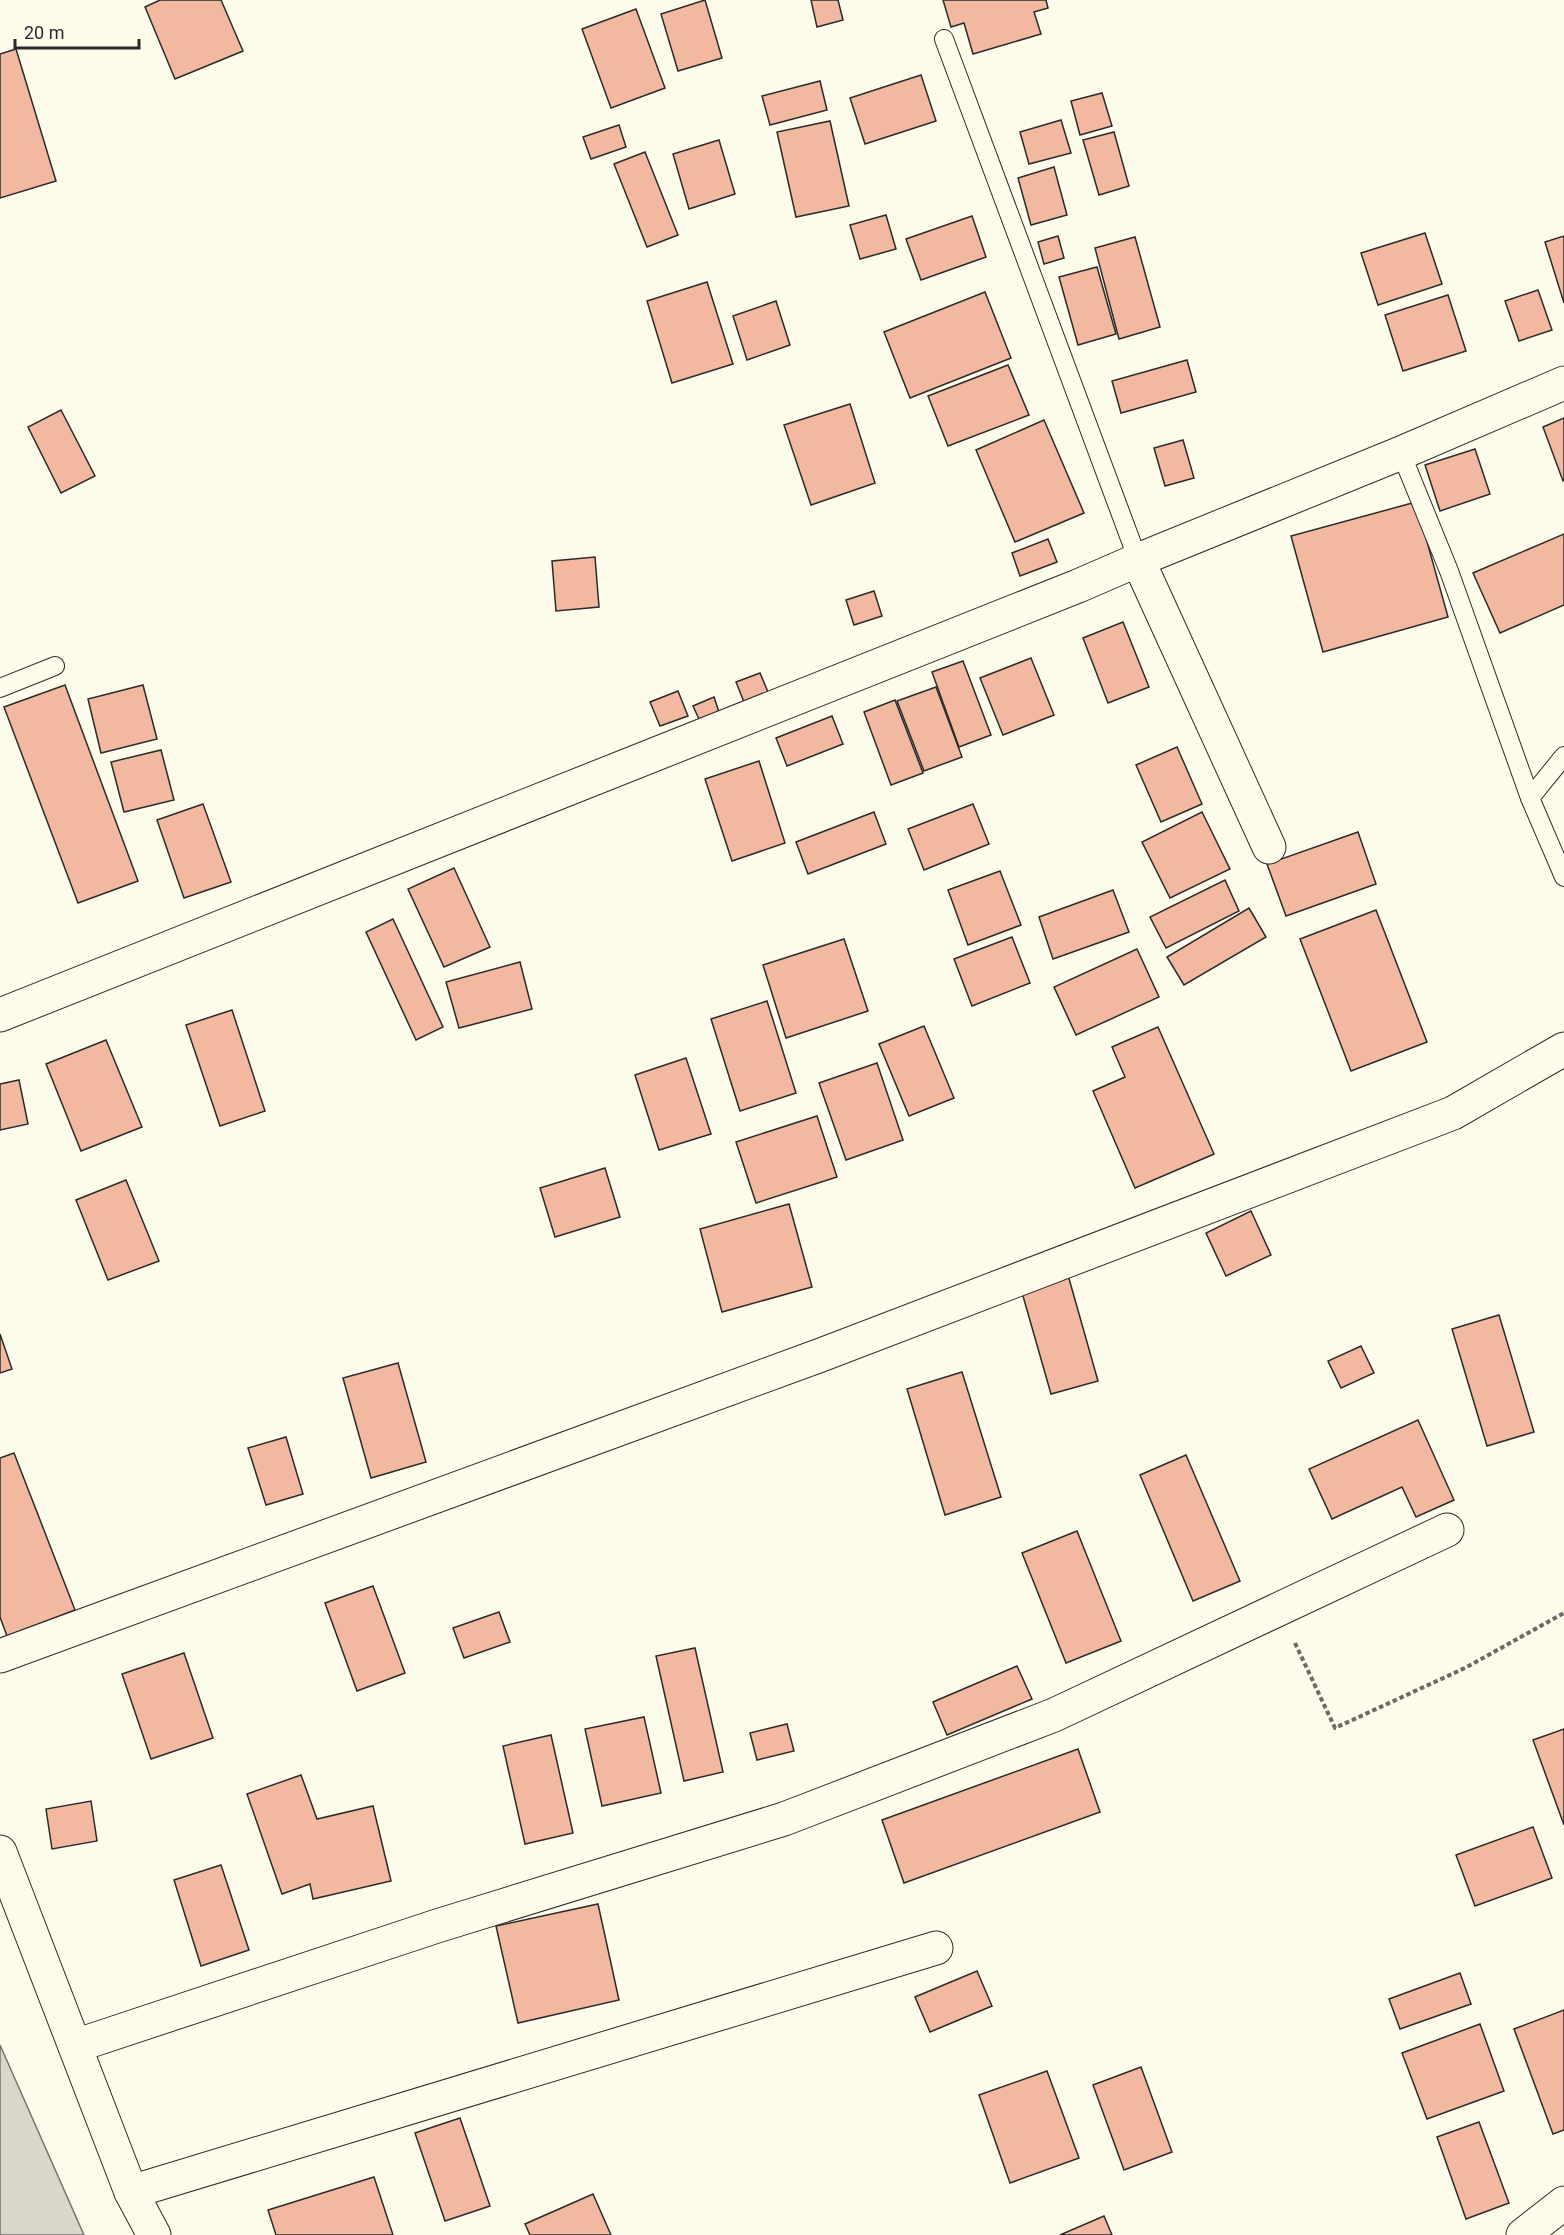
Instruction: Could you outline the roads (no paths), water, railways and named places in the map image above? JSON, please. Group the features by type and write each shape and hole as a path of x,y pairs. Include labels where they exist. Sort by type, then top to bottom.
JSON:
{"street":[{"path":"0,1015 1067,590 1401,453 1564,383"},
{"path":"1138,560 1269,847"},
{"path":"0,1656 821,1355 1453,1113 1564,1049"},
{"path":"75,2046 437,1926 784,1819 1054,1715 1447,1530"},
{"path":"0,1852 131,2192 153,2235"},
{"path":"131,2192 936,1948"},
{"path":"1523,2235 1564,2203"}],"lane":[{"path":"944,39 1138,560"},
{"path":"1401,453 1449,571 1530,798 1564,877"},
{"path":"0,688 55,666"},
{"path":"1530,798 1564,756"}]}
